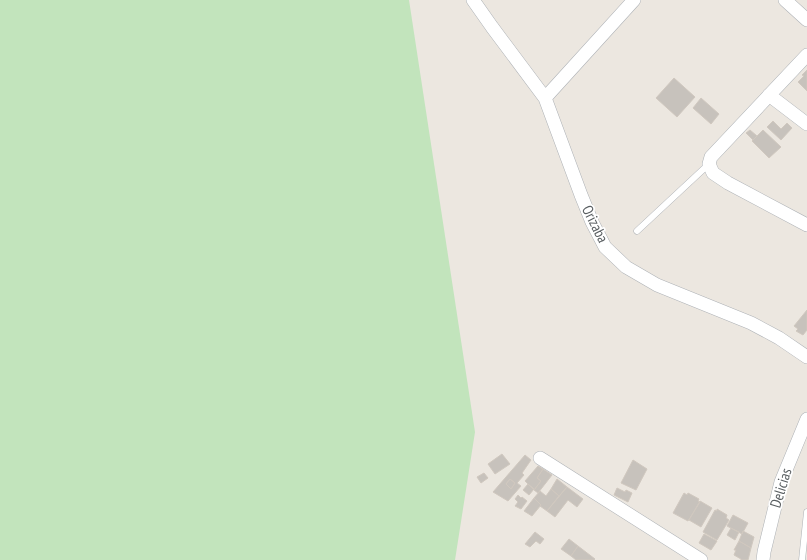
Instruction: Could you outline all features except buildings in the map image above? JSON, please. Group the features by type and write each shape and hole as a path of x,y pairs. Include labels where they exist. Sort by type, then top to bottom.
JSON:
{"street":[{"name":"Orizaba","path":"474,0 492,27 545,98 580,195 605,247 626,267 657,285 751,323 779,338 807,357"},
{"path":"545,98 634,0"},
{"path":"785,0 807,20"},
{"path":"807,55 711,156 709,164 713,173 728,183 807,225"},
{"path":"769,95 807,124"},
{"name":"Delicias","path":"763,560 781,482 807,419"},
{"path":"540,458 702,560"}],"lane":[{"path":"637,231 709,164"},
{"path":"802,560 807,512"}],"green space":[{"path":"0,0 409,0 475,432 455,560 0,560"}]}
